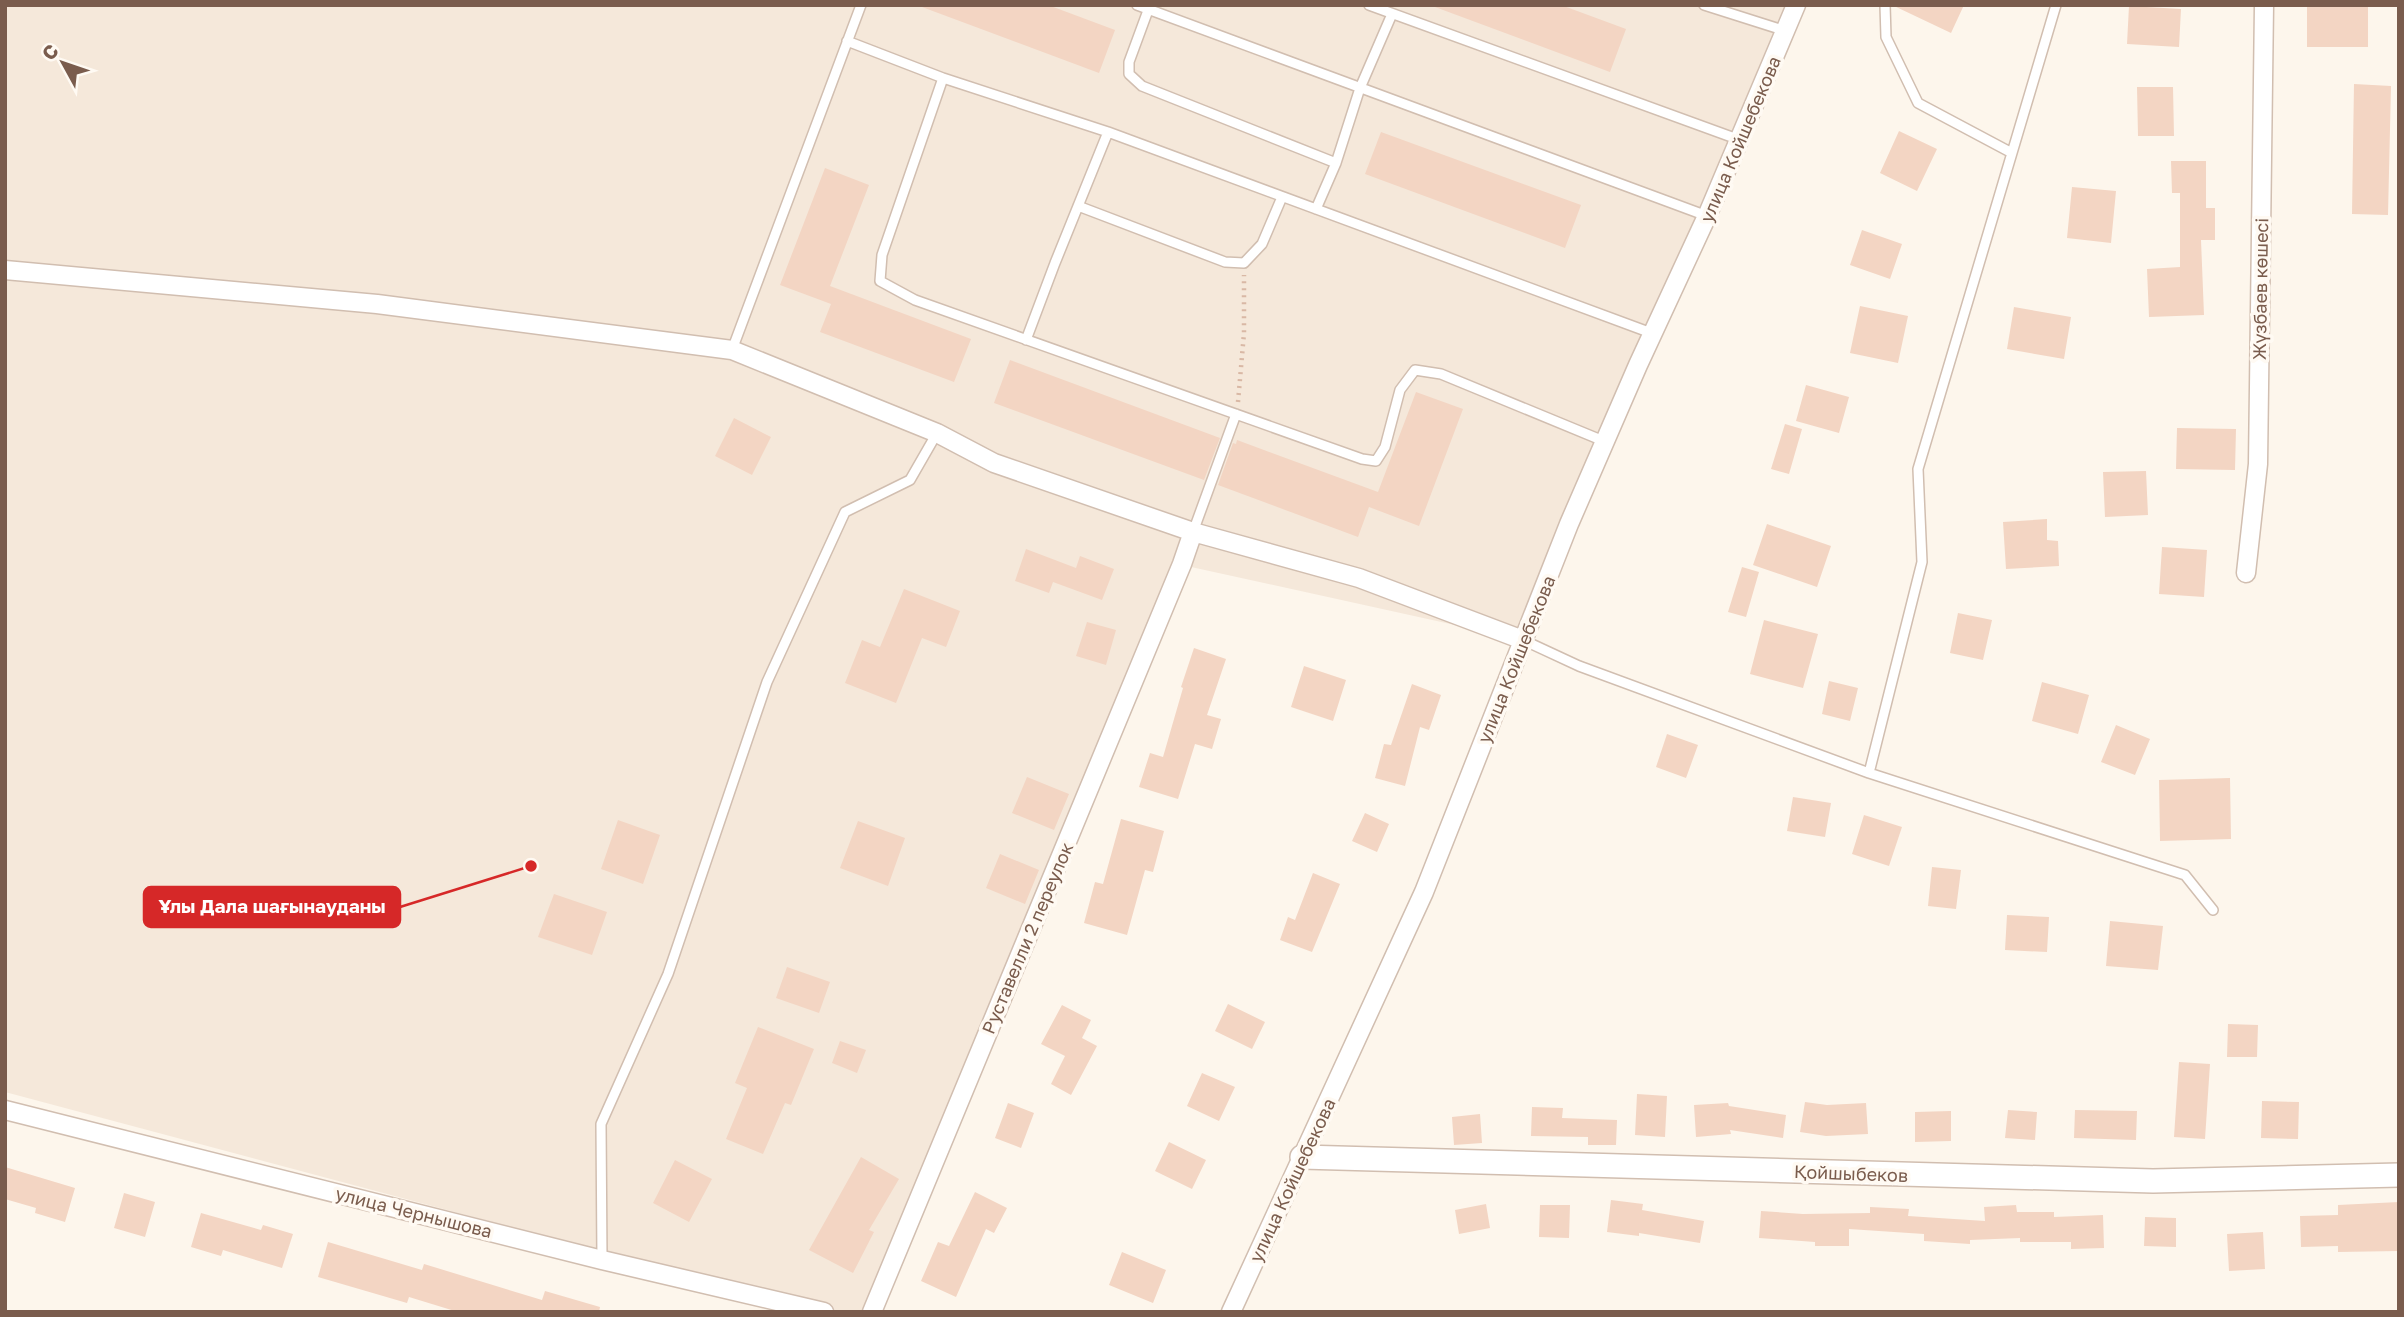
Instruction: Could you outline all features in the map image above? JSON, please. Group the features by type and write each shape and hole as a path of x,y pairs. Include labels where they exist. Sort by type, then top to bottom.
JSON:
{"street":[{"name":"улица Койшебекова","path":"1231,1312 1424,892 1569,524 1707,216 1796,5"},
{"name":"Жүзбаев көшесі","path":"2246,573 2258,464 2264,5"},
{"path":"5,270 377,304 732,349 937,433 994,463 1193,532 1359,578 1524,640"},
{"name":"Руставелли 2 переулок","path":"872,1312 1193,532"},
{"name":"улица Чернышова","path":"5,1110 602,1260 824,1312"},
{"name":"Қойшыбеков","path":"1303,1157 2153,1181 2399,1175"}],"lane":[{"path":"732,349 861,5"},
{"path":"1137,5 1150,7 1707,216"},
{"path":"1369,5 1740,140"},
{"path":"1704,5 1786,32"},
{"path":"1885,5 1886,37 1918,103 2012,153"},
{"path":"1869,773 1922,562 1918,469 2056,5"},
{"path":"1150,7 1129,62 1129,74 1142,86 1336,163"},
{"path":"1316,209 1336,163 1360,88 1392,14"},
{"path":"847,41 943,78 1108,132 1654,334"},
{"path":"943,78 882,255 880,281 915,300 1362,459 1376,461 1385,447 1400,390 1415,370 1441,374 1606,442"},
{"path":"1026,340 1108,132"},
{"path":"1079,206 1225,262 1244,263 1262,244 1282,197"},
{"path":"1193,532 1236,414"},
{"path":"602,1260 601,1124 668,974 767,682 845,512 909,480 937,433"},
{"path":"1524,640 1578,666 1869,773 2185,876 2213,910"}],"path":[{"path":"1236,414 1244,332 1244,263"}],"shaded area":[{"path":"5,5 1797,5 1523,640 1182,565 872,1312 829,1312 5,1092"}],"building":[{"path":"922,5 1048,5 1115,30 1099,73"},
{"path":"1561,5 1626,29 1610,72 1435,7"},
{"path":"1892,5 1964,5 1951,33"},
{"path":"2307,5 2368,5 2368,47 2307,47"},
{"path":"2129,6 2181,9 2179,47 2127,44"},
{"path":"2354,84 2391,86 2388,215 2352,214"},
{"path":"2137,87 2173,87 2174,136 2138,136"},
{"path":"1899,131 1937,149 1917,191 1880,173"},
{"path":"1381,132 1581,205 1565,248 1365,174"},
{"path":"2171,161 2206,161 2206,208 2215,208 2215,240 2201,240 2204,315 2149,317 2147,269 2180,267 2180,193 2172,193"},
{"path":"825,168 869,185 830,286 971,339 954,382 820,332 831,304 780,285"},
{"path":"2072,187 2116,191 2111,243 2067,238"},
{"path":"1862,230 1902,244 1890,279 1850,265"},
{"path":"1860,306 1908,316 1898,363 1850,353"},
{"path":"2014,307 2071,317 2064,359 2007,349"},
{"path":"1010,360 1220,438 1204,480 994,403"},
{"path":"1806,385 1849,397 1839,433 1796,421"},
{"path":"1416,392 1463,409 1419,526 1369,507 1358,537 1218,485 1233,443 1236,444 1237,440 1378,492"},
{"path":"734,418 771,437 752,475 715,456"},
{"path":"1785,424 1802,429 1789,474 1771,469"},
{"path":"2177,428 2236,429 2235,470 2176,469"},
{"path":"2146,471 2148,515 2105,517 2103,472"},
{"path":"2047,519 2047,540 2058,541 2059,566 2006,569 2003,522"},
{"path":"1767,524 1831,546 1817,587 1753,565"},
{"path":"2162,547 2207,550 2204,597 2159,594"},
{"path":"1026,549 1076,568 1080,556 1114,569 1102,600 1053,582 1049,593 1015,581"},
{"path":"1742,567 1759,572 1746,617 1728,612"},
{"path":"904,589 960,611 946,647 922,638 896,703 845,683 862,640 880,647"},
{"path":"1958,613 1992,620 1983,660 1950,653"},
{"path":"1764,620 1818,634 1803,688 1750,674"},
{"path":"1087,622 1116,630 1106,665 1076,656"},
{"path":"1194,648 1226,659 1207,715 1221,719 1212,749 1195,744 1178,799 1139,787 1150,753 1163,757"},
{"path":"1304,666 1346,680 1333,721 1291,707"},
{"path":"1829,681 1858,688 1850,721 1822,714"},
{"path":"2042,682 2089,695 2078,734 2032,721"},
{"path":"1412,684 1441,695 1429,730 1420,727 1405,786 1375,778 1384,744 1391,745"},
{"path":"2116,725 2150,739 2135,775 2101,762"},
{"path":"1667,734 1698,745 1686,778 1656,767"},
{"path":"1027,777 1069,794 1054,830 1012,813"},
{"path":"2230,778 2231,839 2160,841 2159,780"},
{"path":"1793,797 1831,803 1825,837 1787,831"},
{"path":"1365,813 1389,824 1377,852 1352,841"},
{"path":"1864,815 1902,827 1889,866 1852,854"},
{"path":"1121,819 1164,831 1153,872 1145,870 1127,935 1084,923 1095,882 1103,884"},
{"path":"618,820 660,835 643,884 601,869"},
{"path":"858,821 905,838 888,886 840,868"},
{"path":"1000,854 1039,870 1025,904 986,888"},
{"path":"1932,867 1961,870 1956,909 1928,906"},
{"path":"1313,873 1340,884 1312,952 1280,940 1288,917 1295,920"},
{"path":"554,894 607,912 592,955 538,937"},
{"path":"2007,915 2049,917 2047,952 2005,950"},
{"path":"2110,921 2163,926 2158,970 2106,966"},
{"path":"787,967 830,982 819,1013 776,998"},
{"path":"1228,1004 1265,1022 1252,1049 1215,1031"},
{"path":"1062,1005 1091,1020 1082,1038 1097,1046 1071,1095 1051,1084 1065,1056 1041,1044"},
{"path":"2228,1024 2258,1025 2257,1057 2227,1057"},
{"path":"758,1027 814,1049 791,1105 785,1103 763,1154 726,1139 747,1088 735,1083"},
{"path":"840,1041 866,1050 857,1073 832,1063"},
{"path":"2179,1062 2210,1064 2205,1139 2174,1137"},
{"path":"1202,1073 1235,1087 1219,1121 1187,1106"},
{"path":"1637,1094 1667,1096 1665,1137 1635,1135"},
{"path":"2262,1101 2299,1102 2298,1139 2261,1138"},
{"path":"1805,1102 1827,1105 1866,1103 1868,1134 1826,1136 1800,1132"},
{"path":"1008,1103 1034,1113 1021,1148 995,1138"},
{"path":"1728,1103 1729,1106 1786,1115 1783,1138 1730,1130 1731,1134 1696,1137 1694,1105"},
{"path":"1532,1107 1563,1108 1562,1118 1617,1120 1616,1145 1588,1145 1588,1137 1531,1136"},
{"path":"2008,1110 2037,1112 2035,1140 2005,1138"},
{"path":"2075,1110 2137,1111 2136,1140 2074,1138"},
{"path":"1951,1111 1951,1141 1915,1142 1915,1112"},
{"path":"1480,1114 1482,1143 1454,1145 1452,1117"},
{"path":"1169,1142 1206,1160 1192,1189 1155,1171"},
{"path":"861,1157 899,1179 869,1230 874,1232 853,1273 809,1250"},
{"path":"675,1160 712,1179 689,1222 653,1203"},
{"path":"5,1167 75,1188 65,1222 35,1213 36,1208 5,1199"},
{"path":"975,1192 1007,1208 994,1233 986,1229 956,1297 921,1281 938,1242 949,1246"},
{"path":"124,1193 155,1202 145,1237 114,1228"},
{"path":"1611,1200 1643,1204 1642,1210 1704,1221 1700,1243 1639,1233 1639,1236 1607,1232"},
{"path":"2399,1202 2399,1251 2338,1252 2338,1246 2301,1247 2300,1216 2338,1215 2338,1205"},
{"path":"1486,1204 1490,1228 1459,1234 1455,1210"},
{"path":"1540,1205 1570,1205 1569,1238 1539,1237"},
{"path":"2016,1205 2017,1212 2054,1212 2054,1217 2103,1215 2104,1248 2071,1249 2071,1242 2020,1242 2020,1238 1970,1240 1970,1244 1924,1241 1924,1234 1849,1229 1849,1246 1815,1246 1815,1242 1759,1238 1761,1211 1803,1214 1870,1213 1870,1207 1909,1209 1908,1216 1985,1221 1984,1207"},
{"path":"201,1213 261,1230 263,1225 293,1234 282,1268 223,1250 221,1256 191,1247"},
{"path":"2145,1217 2176,1218 2176,1247 2144,1246"},
{"path":"2263,1232 2265,1269 2229,1271 2227,1234"},
{"path":"328,1242 422,1270 424,1264 542,1300 545,1291 600,1307 599,1312 458,1312 409,1297 407,1303 318,1277"},
{"path":"1122,1252 1166,1270 1153,1303 1109,1285"}],"place":[{"name":"Ұлы Дала шағынауданы","path":"531,866"}]}
